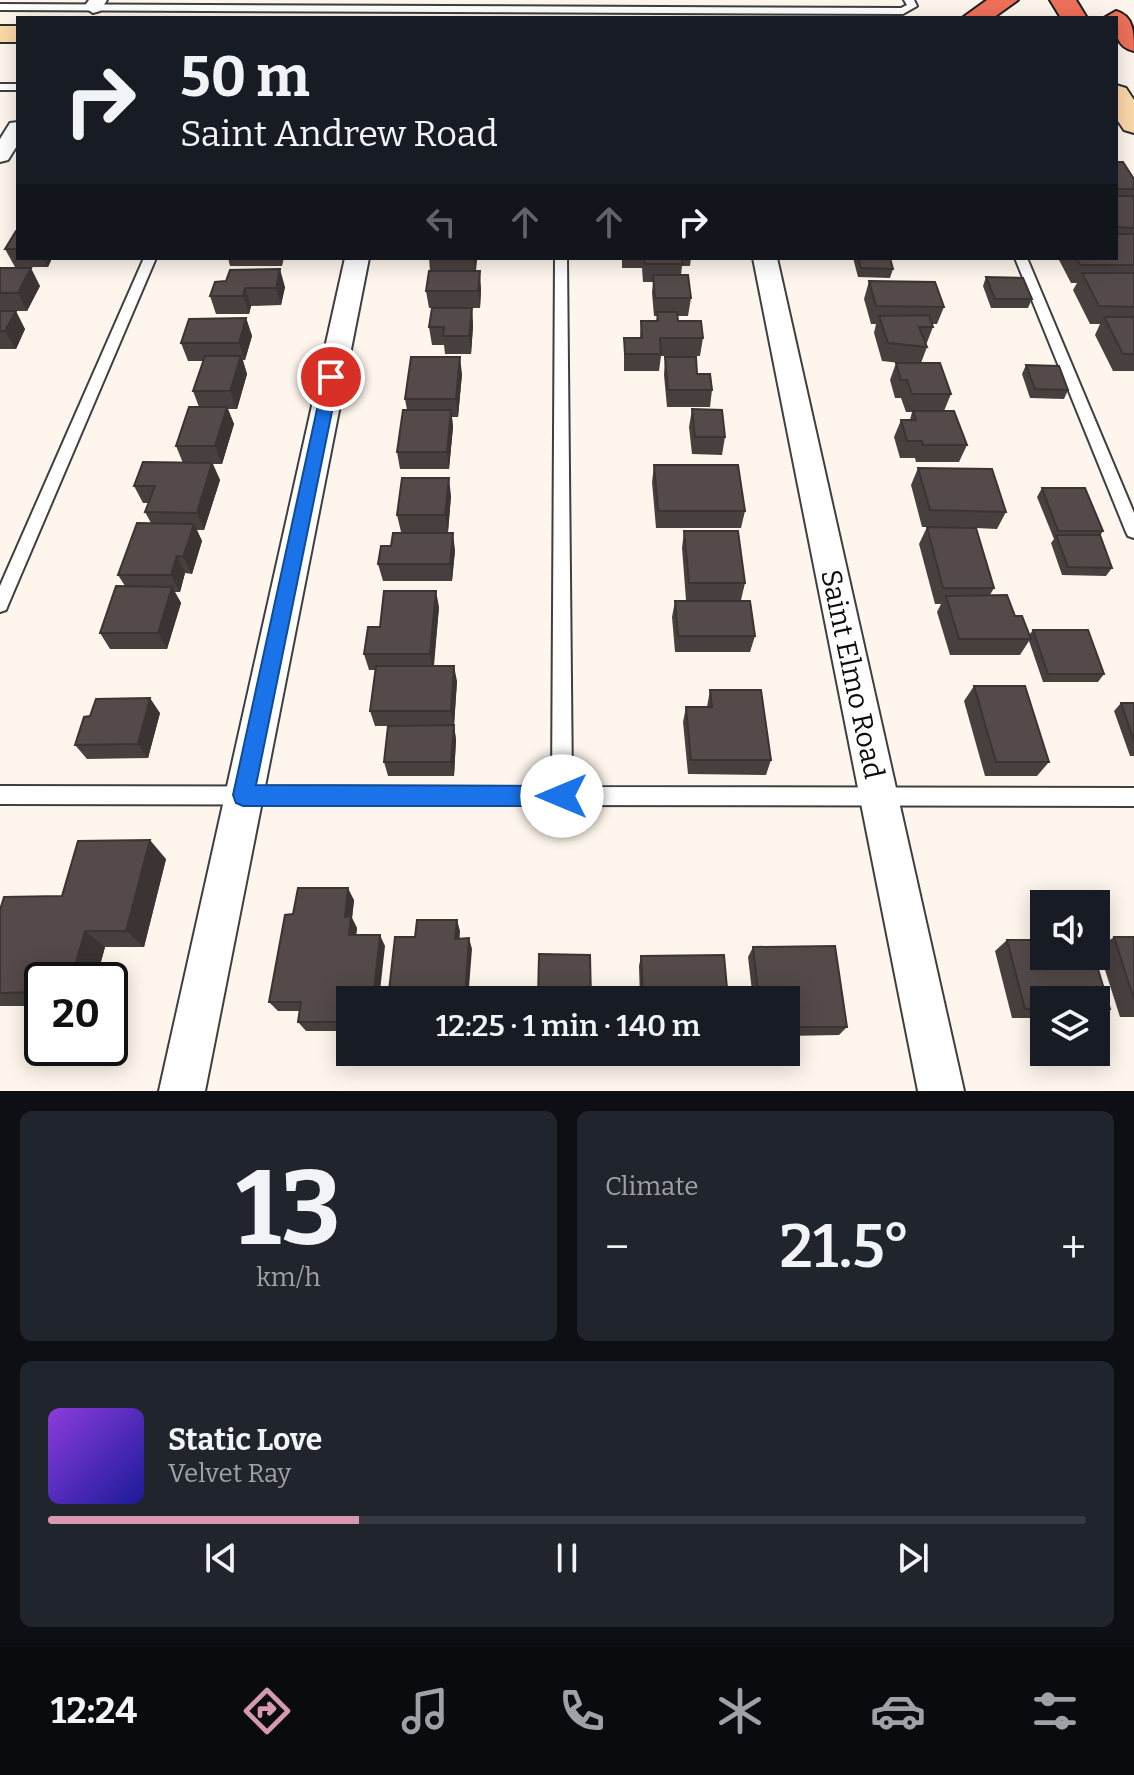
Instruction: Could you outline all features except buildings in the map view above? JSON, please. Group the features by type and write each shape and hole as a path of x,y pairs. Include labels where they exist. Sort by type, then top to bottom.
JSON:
{"highway":[{"path":"978,16 1005,0"}],"street":[{"path":"0,155 16,131"},
{"path":"182,1091 357,260"},
{"name":"Saint Elmo Road","path":"765,260 941,1091"}],"lane":[{"path":"0,7 96,4 903,11 912,6 909,0"},
{"path":"839,11 857,16"},
{"path":"0,605 149,260"},
{"path":"561,260 562,796"},
{"path":"1022,260 1134,532"},
{"path":"0,795 1134,797"}],"route":[{"path":"331,377 243,795 562,796"}]}
